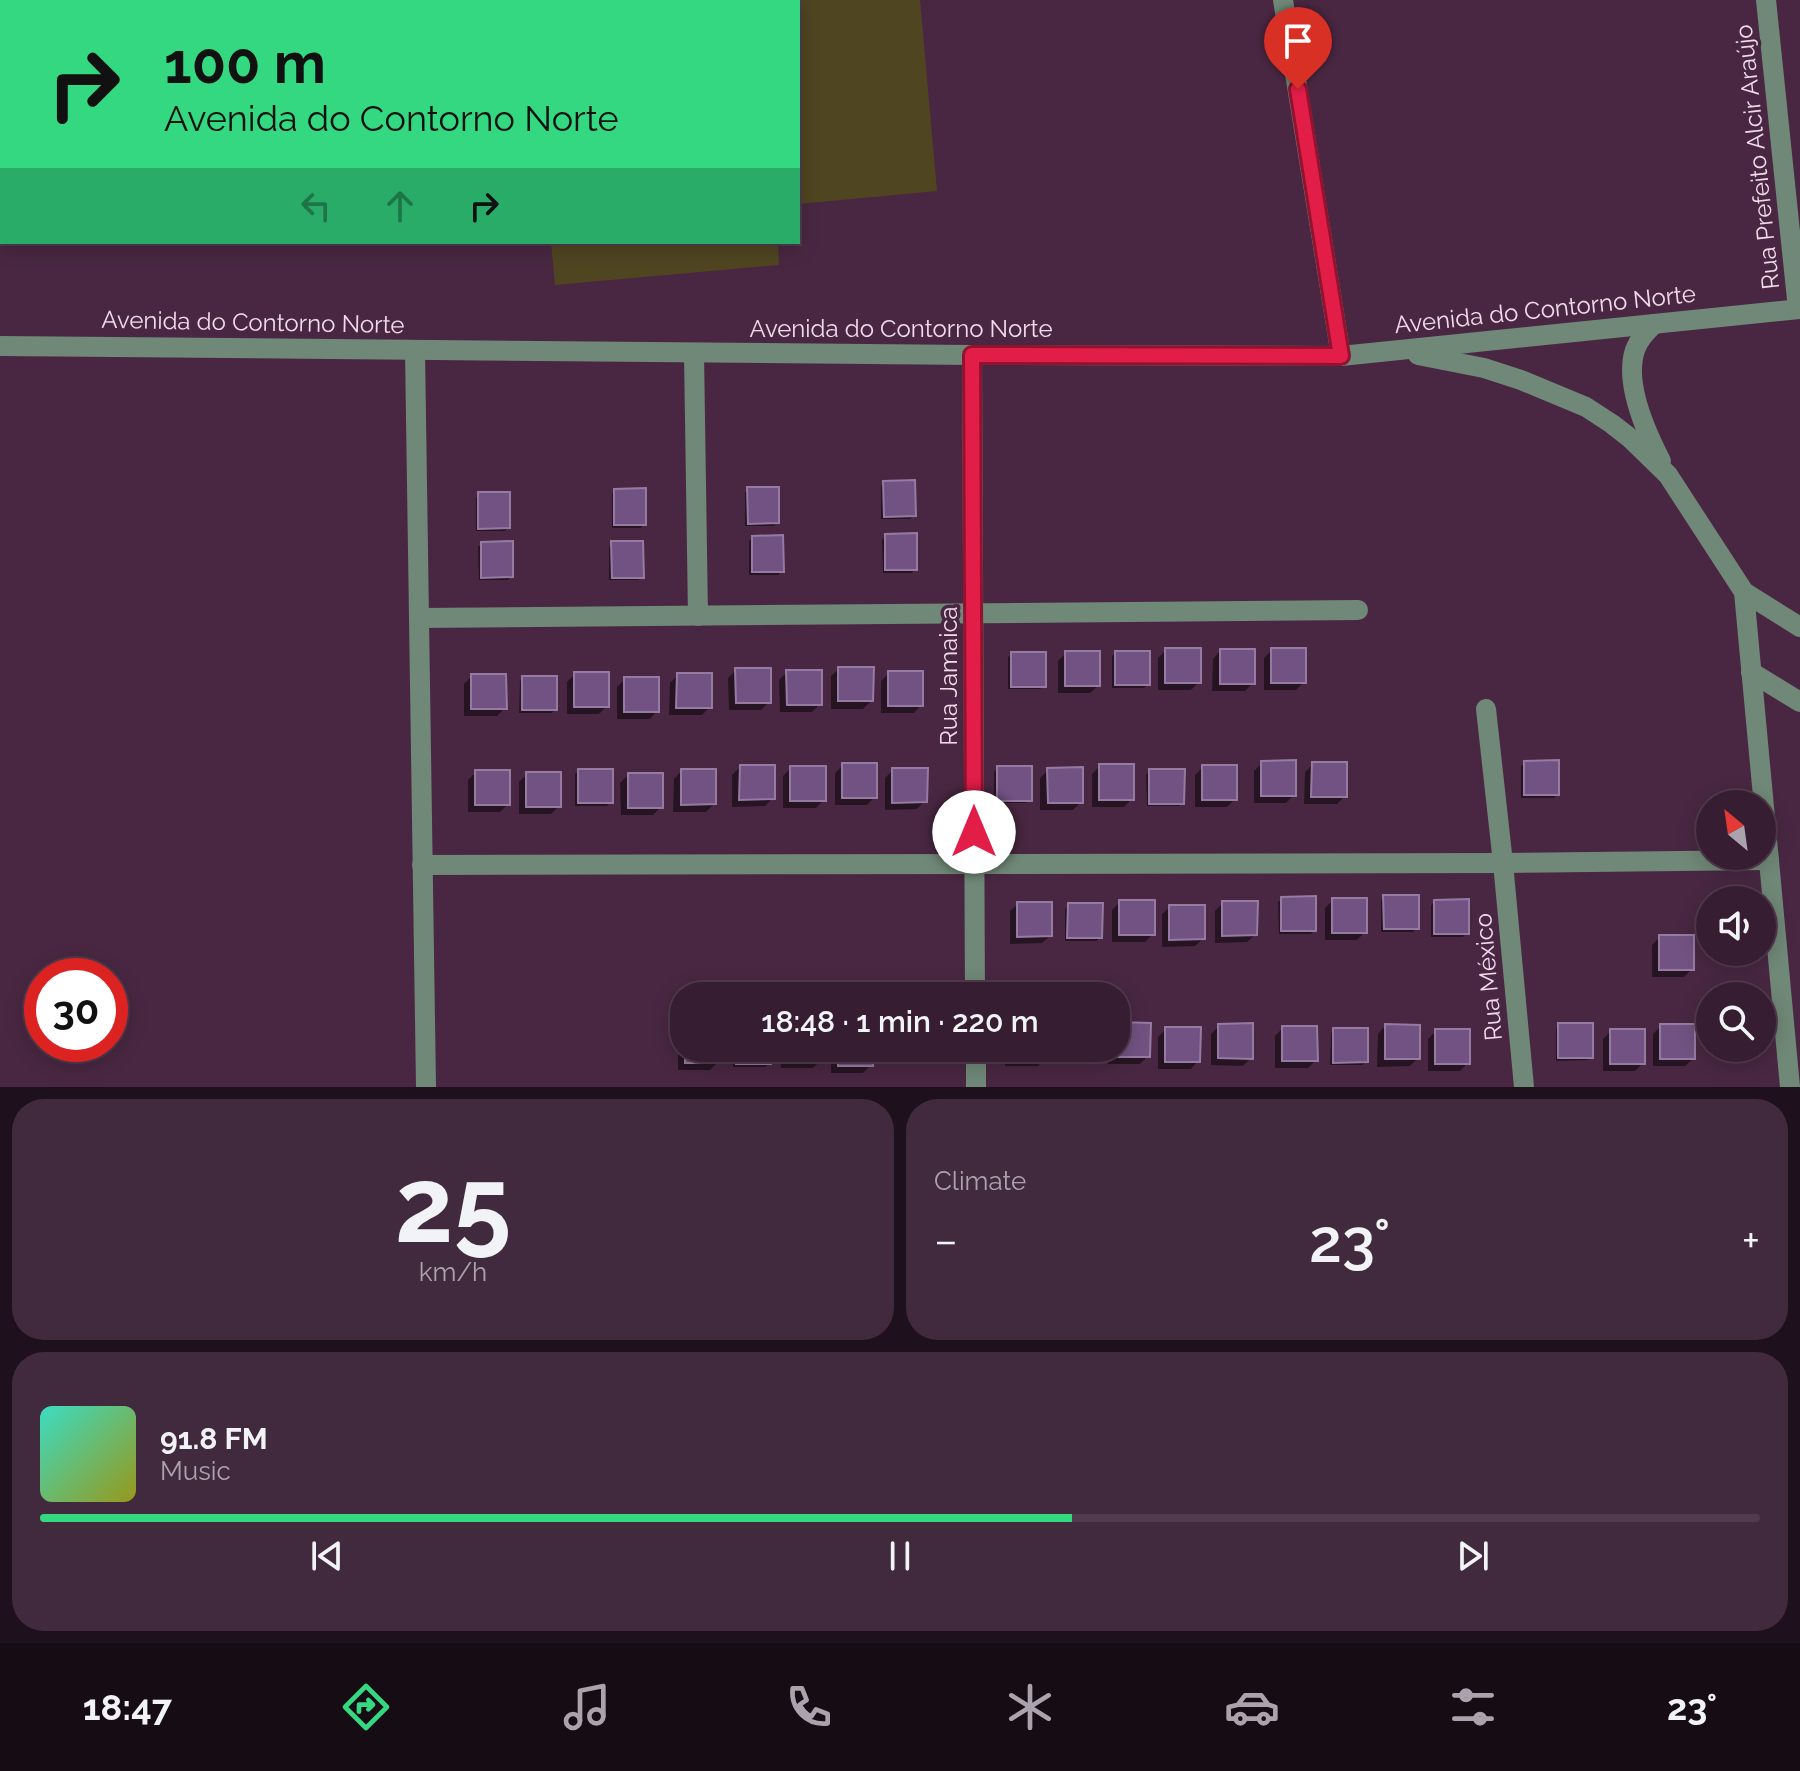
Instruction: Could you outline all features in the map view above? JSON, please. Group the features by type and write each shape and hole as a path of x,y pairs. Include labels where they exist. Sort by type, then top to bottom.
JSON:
{"street":[{"path":"1283,0 1341,356"},
{"name":"Rua Prefeito Alcir Araújo","path":"1766,0 1799,309"},
{"name":"Avenida do Contorno Norte","path":"0,346 1341,356 1799,309"},
{"path":"1654,324 1635,350 1632,367 1644,426 1668,475 1744,592 1800,627"},
{"path":"415,350 426,1087"},
{"path":"1401,351 1484,368 1576,402 1630,438 1668,475"},
{"path":"694,353 698,616"},
{"name":"Rua Jamaica","path":"972,355 975,982"},
{"path":"1744,592 1762,790"},
{"path":"419,618 1358,610"},
{"path":"1751,672 1800,702"},
{"name":"Rua México","path":"1486,709 1524,1087"},
{"path":"422,865 1696,861"},
{"path":"1770,870 1790,1087"},
{"path":"976,1062 976,1087"}],"shaded area":[{"path":"800,0 920,0 937,191 800,204"},
{"path":"551,244 778,244 779,265 555,285"}],"building":[{"path":"915,480 916,516 884,517 883,481"},
{"path":"747,487 779,487 779,523 748,524"},
{"path":"646,488 646,525 614,525 614,489"},
{"path":"478,492 510,492 510,528 478,529"},
{"path":"917,533 917,570 885,570 885,534"},
{"path":"783,535 784,572 752,572 752,536"},
{"path":"513,541 513,577 481,578 481,542"},
{"path":"611,541 643,541 644,578 612,578"},
{"path":"1165,648 1201,648 1201,683 1165,683"},
{"path":"1271,648 1306,648 1306,683 1271,683"},
{"path":"1220,649 1255,649 1255,684 1220,684"},
{"path":"1065,651 1100,651 1100,686 1065,686"},
{"path":"1115,651 1150,651 1150,685 1115,685"},
{"path":"1011,652 1046,652 1046,687 1011,687"},
{"path":"838,667 874,667 873,701 838,701"},
{"path":"735,668 771,668 771,703 736,703"},
{"path":"786,670 822,670 822,705 787,705"},
{"path":"888,671 923,671 923,706 888,706"},
{"path":"574,672 609,672 609,707 574,707"},
{"path":"677,673 712,673 712,708 676,708"},
{"path":"471,674 506,674 507,709 471,709"},
{"path":"522,676 557,676 557,710 522,710"},
{"path":"624,677 659,677 659,712 624,712"},
{"path":"1296,760 1296,796 1261,796 1261,761"},
{"path":"1559,760 1559,795 1524,795 1524,761"},
{"path":"1312,762 1347,762 1347,797 1311,797"},
{"path":"842,763 877,763 877,798 842,798"},
{"path":"1099,764 1134,764 1134,800 1099,800"},
{"path":"740,765 775,765 775,799 739,800"},
{"path":"1202,765 1237,765 1237,800 1202,800"},
{"path":"790,766 826,766 826,801 790,801"},
{"path":"997,766 1032,766 1032,801 997,801"},
{"path":"1083,767 1083,803 1048,803 1047,768"},
{"path":"892,768 928,768 927,802 892,803"},
{"path":"578,769 613,769 613,803 578,803"},
{"path":"681,769 716,769 716,804 681,805"},
{"path":"1149,769 1185,769 1184,804 1149,804"},
{"path":"475,770 510,770 510,805 475,805"},
{"path":"526,772 561,772 561,807 526,807"},
{"path":"628,773 663,773 663,808 628,808"},
{"path":"1383,895 1419,895 1419,929 1384,929"},
{"path":"1316,896 1316,931 1281,931 1281,897"},
{"path":"1332,898 1367,898 1367,933 1332,933"},
{"path":"1469,899 1469,934 1434,934 1434,900"},
{"path":"1119,900 1155,900 1155,935 1119,935"},
{"path":"1222,901 1258,901 1257,935 1222,936"},
{"path":"1017,902 1052,902 1052,936 1017,937"},
{"path":"1068,903 1103,903 1102,938 1067,938"},
{"path":"1169,905 1205,905 1205,939 1169,940"},
{"path":"1659,935 1694,935 1694,970 1659,970"},
{"path":"1130,1022 1151,1023 1150,1057 1130,1057"},
{"path":"1253,1023 1253,1059 1218,1058 1218,1024"},
{"path":"1558,1023 1593,1023 1593,1058 1558,1058"},
{"path":"1385,1024 1420,1025 1420,1059 1385,1059"},
{"path":"1660,1024 1695,1024 1695,1059 1660,1059"},
{"path":"1282,1026 1317,1026 1318,1061 1282,1061"},
{"path":"1165,1027 1201,1027 1200,1062 1165,1062"},
{"path":"1333,1028 1368,1028 1368,1062 1333,1063"},
{"path":"1435,1029 1470,1029 1470,1064 1435,1064"},
{"path":"1610,1029 1645,1029 1645,1064 1610,1064"},
{"path":"736,1062 771,1062 771,1064"},
{"path":"838,1062 873,1062 873,1066 838,1066"}],"route":[{"path":"974,832 972,355 1341,356 1298,89"}]}
